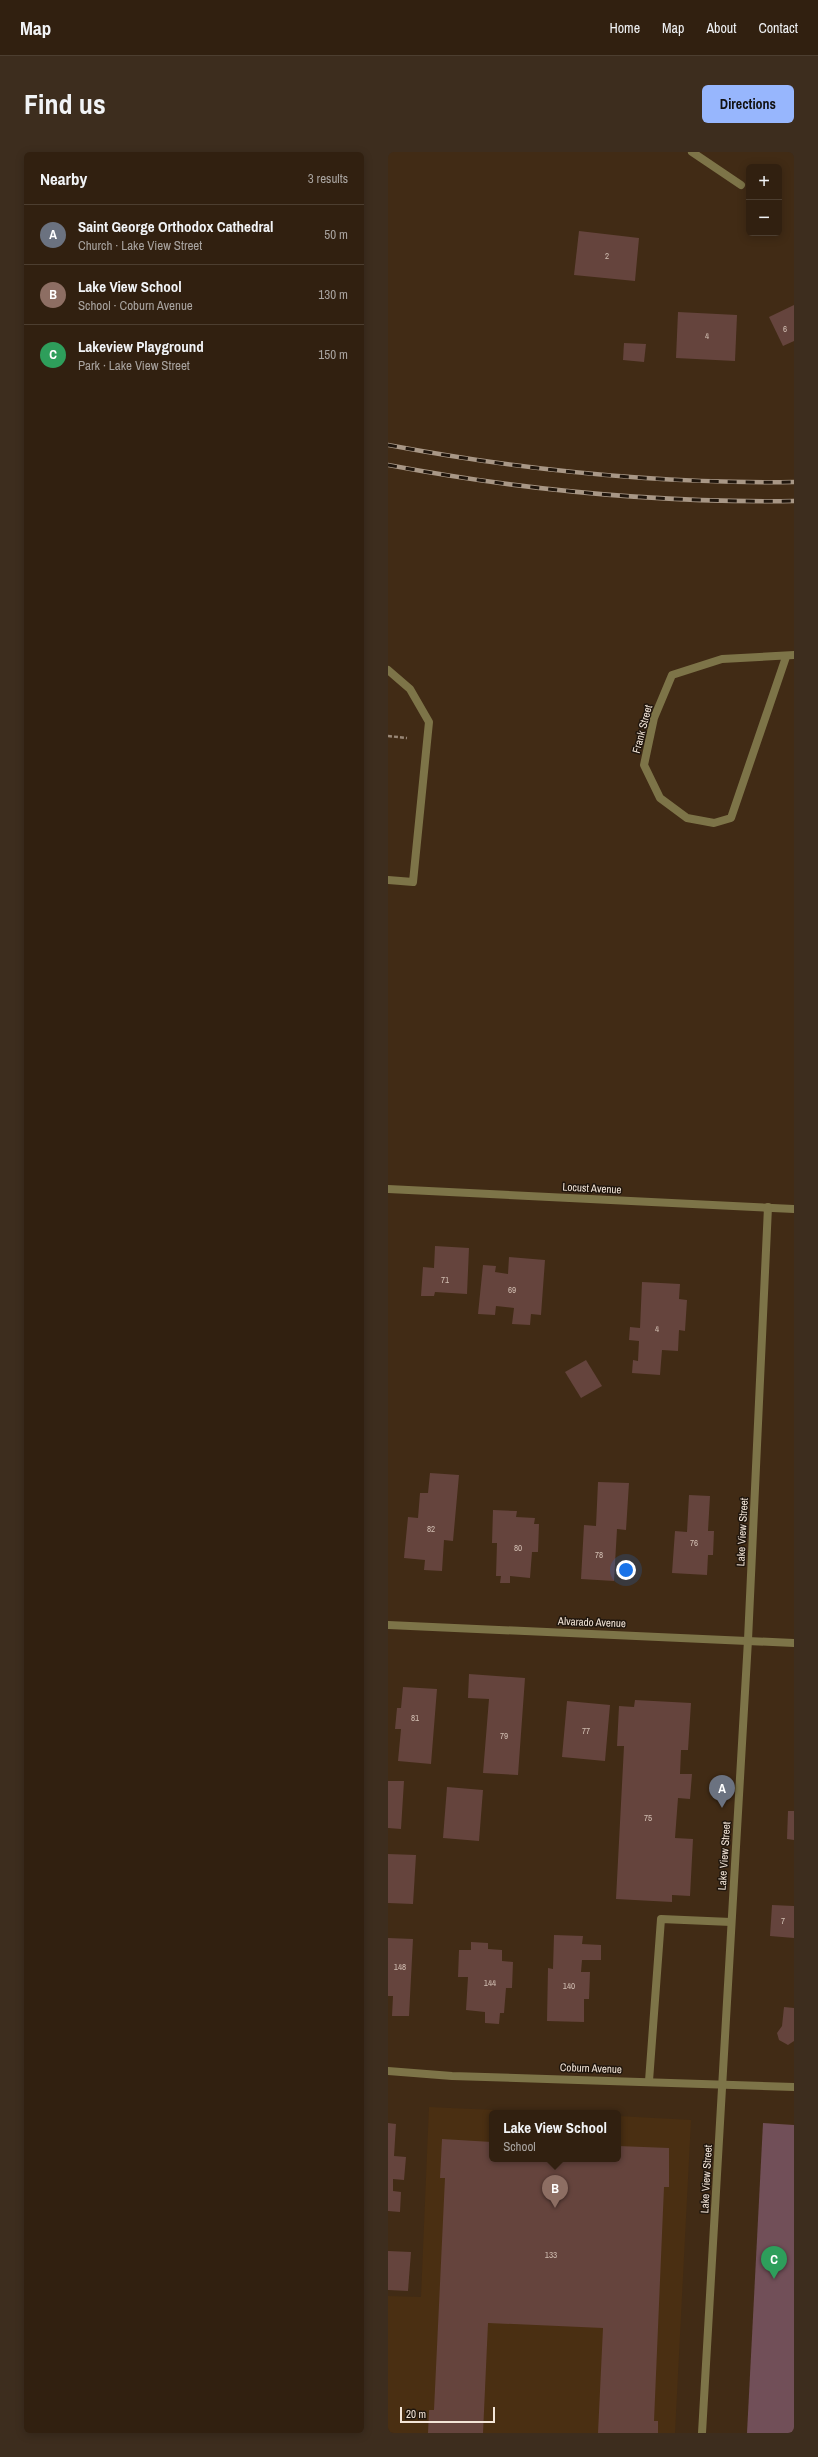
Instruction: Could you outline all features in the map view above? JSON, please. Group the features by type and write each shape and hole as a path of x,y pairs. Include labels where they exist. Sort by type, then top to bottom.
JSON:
{"street":[{"path":"692,152 741,185"},
{"name":"Frank Street","path":"790,656 730,818 714,823 687,818 660,798 644,765 654,718 672,675 722,659 790,656"},
{"path":"388,670 410,689 429,722 413,882 388,880"},
{"name":"Locust Avenue","path":"388,1189 794,1209"},
{"name":"Lake View Street","path":"702,2433 748,1640 768,1207"},
{"name":"Alvarado Avenue","path":"388,1625 748,1640 794,1644"},
{"path":"649,2081 661,1919 731,1922"},
{"name":"Coburn Avenue","path":"388,2071 452,2076 649,2081 722,2086 794,2087"}],"shaded area":[{"path":"429,2107 492,2110 489,2110 489,2162 621,2162 621,2116 691,2120 675,2433 388,2433 388,2296 421,2297"},
{"path":"763,2123 794,2125 794,2433 747,2433"}],"building":[{"path":"579,231 639,238 635,281 574,275"},
{"path":"794,305 794,341 783,346 769,317"},
{"path":"678,312 737,315 735,361 676,358"},
{"path":"624,343 646,344 644,362 623,360"},
{"path":"435,1246 469,1248 467,1294 435,1292 434,1296 421,1296 423,1267 434,1268"},
{"path":"509,1257 545,1260 541,1315 531,1314 530,1325 512,1324 514,1308 496,1306 495,1315 478,1314 483,1265 496,1266 495,1272 508,1274"},
{"path":"642,1282 680,1284 679,1299 687,1300 685,1331 679,1330 678,1351 662,1350 660,1375 632,1373 633,1360 638,1361 639,1341 629,1340 630,1327 640,1328"},
{"path":"586,1360 602,1386 581,1398 565,1372"},
{"path":"430,1473 459,1475 453,1541 444,1540 442,1571 424,1570 425,1560 404,1558 408,1517 418,1518 420,1493 428,1493"},
{"path":"598,1482 629,1483 626,1530 617,1529 614,1581 581,1579 584,1525 596,1526"},
{"path":"689,1495 710,1496 708,1531 714,1531 713,1555 708,1555 707,1575 672,1573 675,1531 687,1532"},
{"path":"493,1510 517,1511 516,1517 535,1518 534,1524 539,1524 538,1552 532,1552 530,1578 510,1576 510,1583 500,1583 501,1576 496,1576 497,1543 492,1543"},
{"path":"469,1674 525,1678 518,1775 483,1773 489,1699 468,1698"},
{"path":"403,1687 437,1689 431,1764 398,1761 401,1729 395,1729 397,1708 401,1708"},
{"path":"635,1700 691,1703 688,1750 681,1750 680,1774 692,1774 690,1799 678,1798 675,1838 693,1839 690,1896 672,1895 672,1902 616,1899 624,1746 617,1746 619,1706 634,1707"},
{"path":"567,1701 610,1705 605,1761 562,1757"},
{"path":"388,1781 404,1781 401,1829 388,1828"},
{"path":"447,1787 483,1790 479,1841 443,1838"},
{"path":"788,1811 794,1811 794,1840 787,1839"},
{"path":"388,1854 416,1855 413,1904 388,1903"},
{"path":"772,1905 794,1906 794,1938 770,1936"},
{"path":"554,1935 583,1936 582,1944 601,1945 601,1960 582,1960 581,1972 590,1972 589,1999 584,1999 584,2022 547,2021 548,1968 553,1969"},
{"path":"388,1938 413,1939 409,2016 392,2016 393,1996 388,1996"},
{"path":"471,1942 488,1943 488,1949 502,1950 502,1961 513,1962 512,1988 506,1988 504,2013 500,2013 499,2024 485,2023 485,2012 466,2010 468,1977 458,1977 459,1950 471,1950"},
{"path":"784,2007 794,2008 794,2041 788,2045 779,2040 777,2033 782,2026"},
{"path":"388,2123 396,2124 394,2156 406,2157 404,2180 393,2179 393,2191 401,2192 400,2212 388,2211"},
{"path":"442,2139 489,2142 489,2162 621,2162 621,2146 669,2148 669,2187 664,2187 654,2421 658,2421 658,2433 598,2433 603,2328 488,2323 483,2433 428,2433 429,2410 434,2410 445,2178 440,2178"},
{"path":"388,2251 411,2252 408,2291 388,2290"}],"railway":[{"path":"388,445 488,462 590,474 692,481 794,482"},
{"path":"388,465 488,481 590,493 692,500 794,501"}],"place":[{"name":"Saint George Orthodox Cathedral","path":"722,1808"},
{"name":"Lake View School","path":"555,2208"},
{"name":"Lakeview Playground","path":"774,2279"}]}
